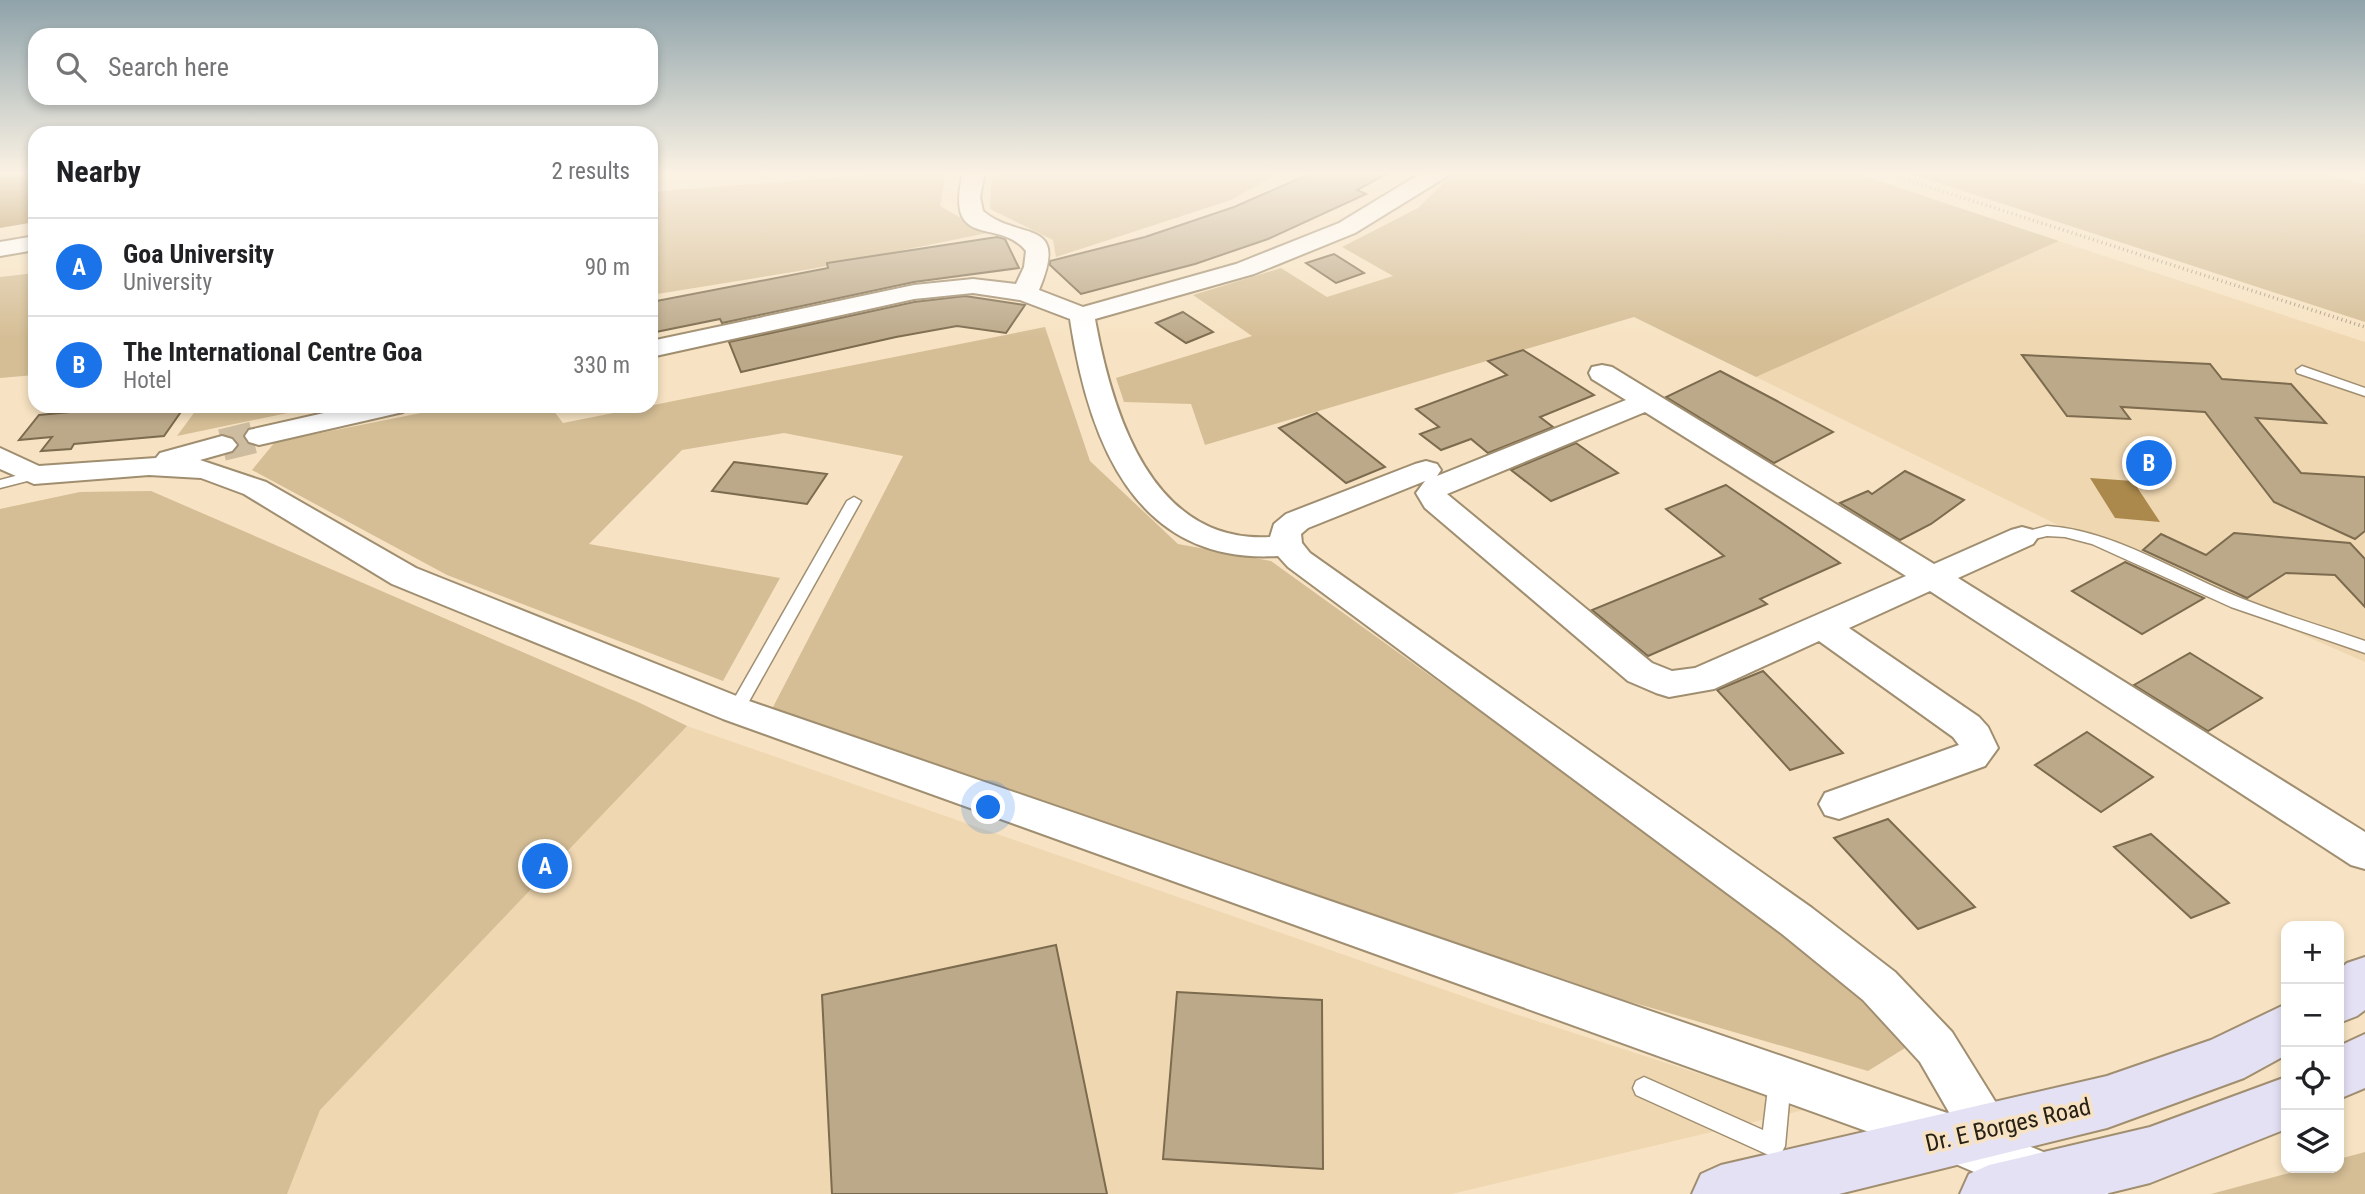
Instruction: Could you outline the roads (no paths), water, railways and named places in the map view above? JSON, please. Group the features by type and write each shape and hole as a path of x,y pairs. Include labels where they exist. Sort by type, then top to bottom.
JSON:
{"main road":[{"path":"2344,996 2365,979"},
{"name":"Dr. E Borges Road","path":"1721,1194 2107,1102 2225,1060 2281,1031"},
{"path":"2344,1071 2365,1059"},
{"path":"1989,1194 2065,1187 2281,1105"}],"street":[{"path":"997,228 1038,247 1039,255 1024,293"},
{"path":"658,347 914,292 973,286 1024,293 1082,315 1258,264 1348,228"},
{"path":"0,249 28,244"},
{"path":"1082,315 1099,394 1119,454 1159,507 1186,527 1210,540 1241,547 1286,546"},
{"path":"1602,373 1932,577 2365,853"},
{"path":"1648,401 1436,487 1432,494 1436,501 1640,672 1669,684 1701,680 2022,537"},
{"path":"259,436 362,413"},
{"path":"149,466 222,444"},
{"path":"0,457 17,480 149,466 205,469 255,488 404,576 736,710 1780,1080 1969,1134 2065,1187"},
{"path":"1426,470 1297,522 1285,531 1286,546 1298,560 1797,922 1879,986 1936,1047 1969,1134"},
{"path":"1822,626 1965,727 1975,737 1979,748 1972,757 1839,804"}],"lane":[{"path":"2302,370 2365,392"},
{"path":"736,710 853,501"},
{"path":"2022,537 2046,531 2097,541 2237,603 2365,647"},
{"path":"1644,1088 1773,1146 1780,1080"}],"tunnel":[{"path":"222,445 259,436"}],"place":[{"name":"The International Centre Goa","path":"2149,463"},
{"name":"Goa University","path":"545,866"}]}
